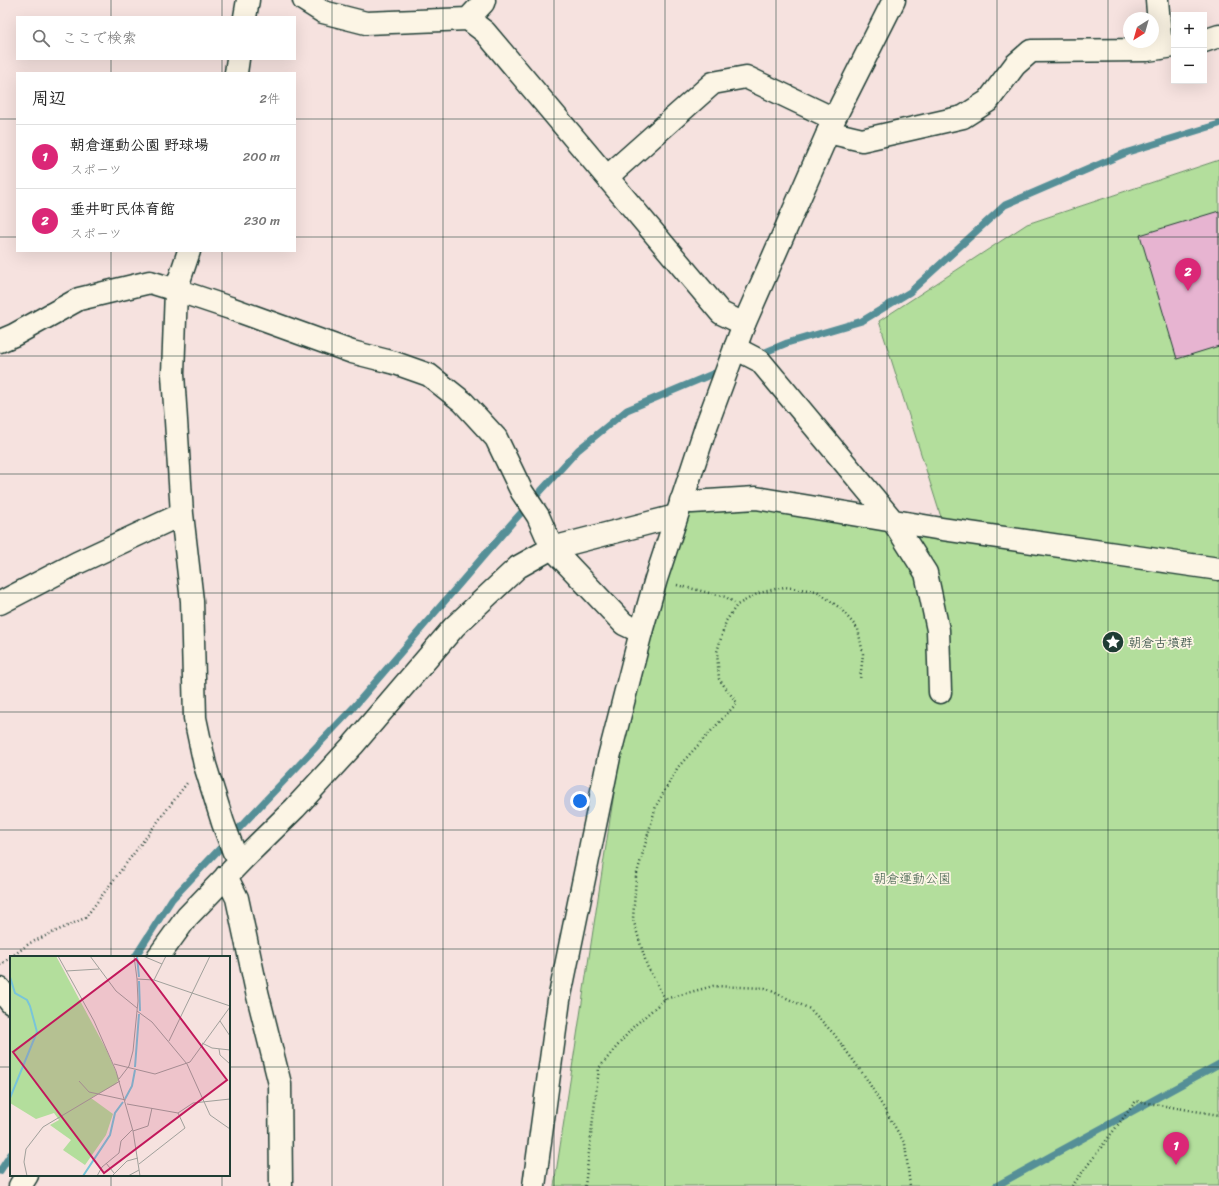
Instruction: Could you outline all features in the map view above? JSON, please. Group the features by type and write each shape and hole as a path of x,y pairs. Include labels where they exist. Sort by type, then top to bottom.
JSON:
{"street":[{"path":"245,16 248,0"},
{"path":"304,0 323,12 366,23 468,19 485,32 721,313 744,324"},
{"path":"468,19 484,0"},
{"path":"534,1186 559,1000 609,757 656,579 707,424 744,324 831,126 894,0"},
{"path":"607,177 713,83 746,77 831,126 862,140 963,117 988,101 1014,65 1031,50 1147,50 1167,47 1157,0"},
{"path":"1207,40 1219,36"},
{"path":"236,72 238,60"},
{"path":"189,252 176,290 174,374 182,514 192,601 195,718 205,765 223,823 239,855"},
{"path":"0,341 14,335 79,299 150,282 352,352 395,363 430,375 463,402 496,438 522,492 538,516 552,548 624,624 641,632"},
{"path":"735,348 760,361 893,521 926,573 938,630 940,692"},
{"path":"159,956 187,917 226,876 239,855 300,802 353,745 454,627 518,567 552,548 679,509 692,502 756,498 893,521 1219,569"},
{"path":"0,604 77,563 182,514"},
{"path":"226,876 237,898 257,992 280,1084 281,1186"},
{"path":"0,989 10,1002"},
{"path":"20,1186 26,1176"}],"path":[{"path":"656,579 726,597 736,605"},
{"path":"665,999 647,966 634,919 636,877 656,806 678,767 737,703 719,679 717,652 726,621 736,605 760,593 784,587 816,591 840,608 858,629 863,654 860,680"},
{"path":"12,956 30,944 85,918 196,771 205,765"},
{"path":"0,965 10,958"},
{"path":"585,1186 599,1068 634,1026 665,999 713,986 766,988 810,1009 834,1034 866,1078 905,1144 910,1186"},
{"path":"1072,1186 1136,1101 1219,1115"}],"green space":[{"name":"朝倉運動公園","path":"1219,160 1219,1186 554,1186 618,767 681,515 723,499 947,536 879,321 1027,224"}],"building":[{"path":"1219,211 1219,346 1177,359 1140,235"}],"waterway":[{"path":"758,355 787,343 862,321 910,292 1005,205 1128,152 1219,124"},
{"path":"136,956 172,899 353,708 511,524 578,450 627,410 722,370"},
{"path":"996,1186 1219,1064"},
{"path":"0,1171 10,1156"}],"place":[{"name":"垂井町民体育館","path":"1188,291"},
{"name":"朝倉古墳群","path":"1113,642"},
{"name":"朝倉運動公園 野球場","path":"1176,1165"}]}
